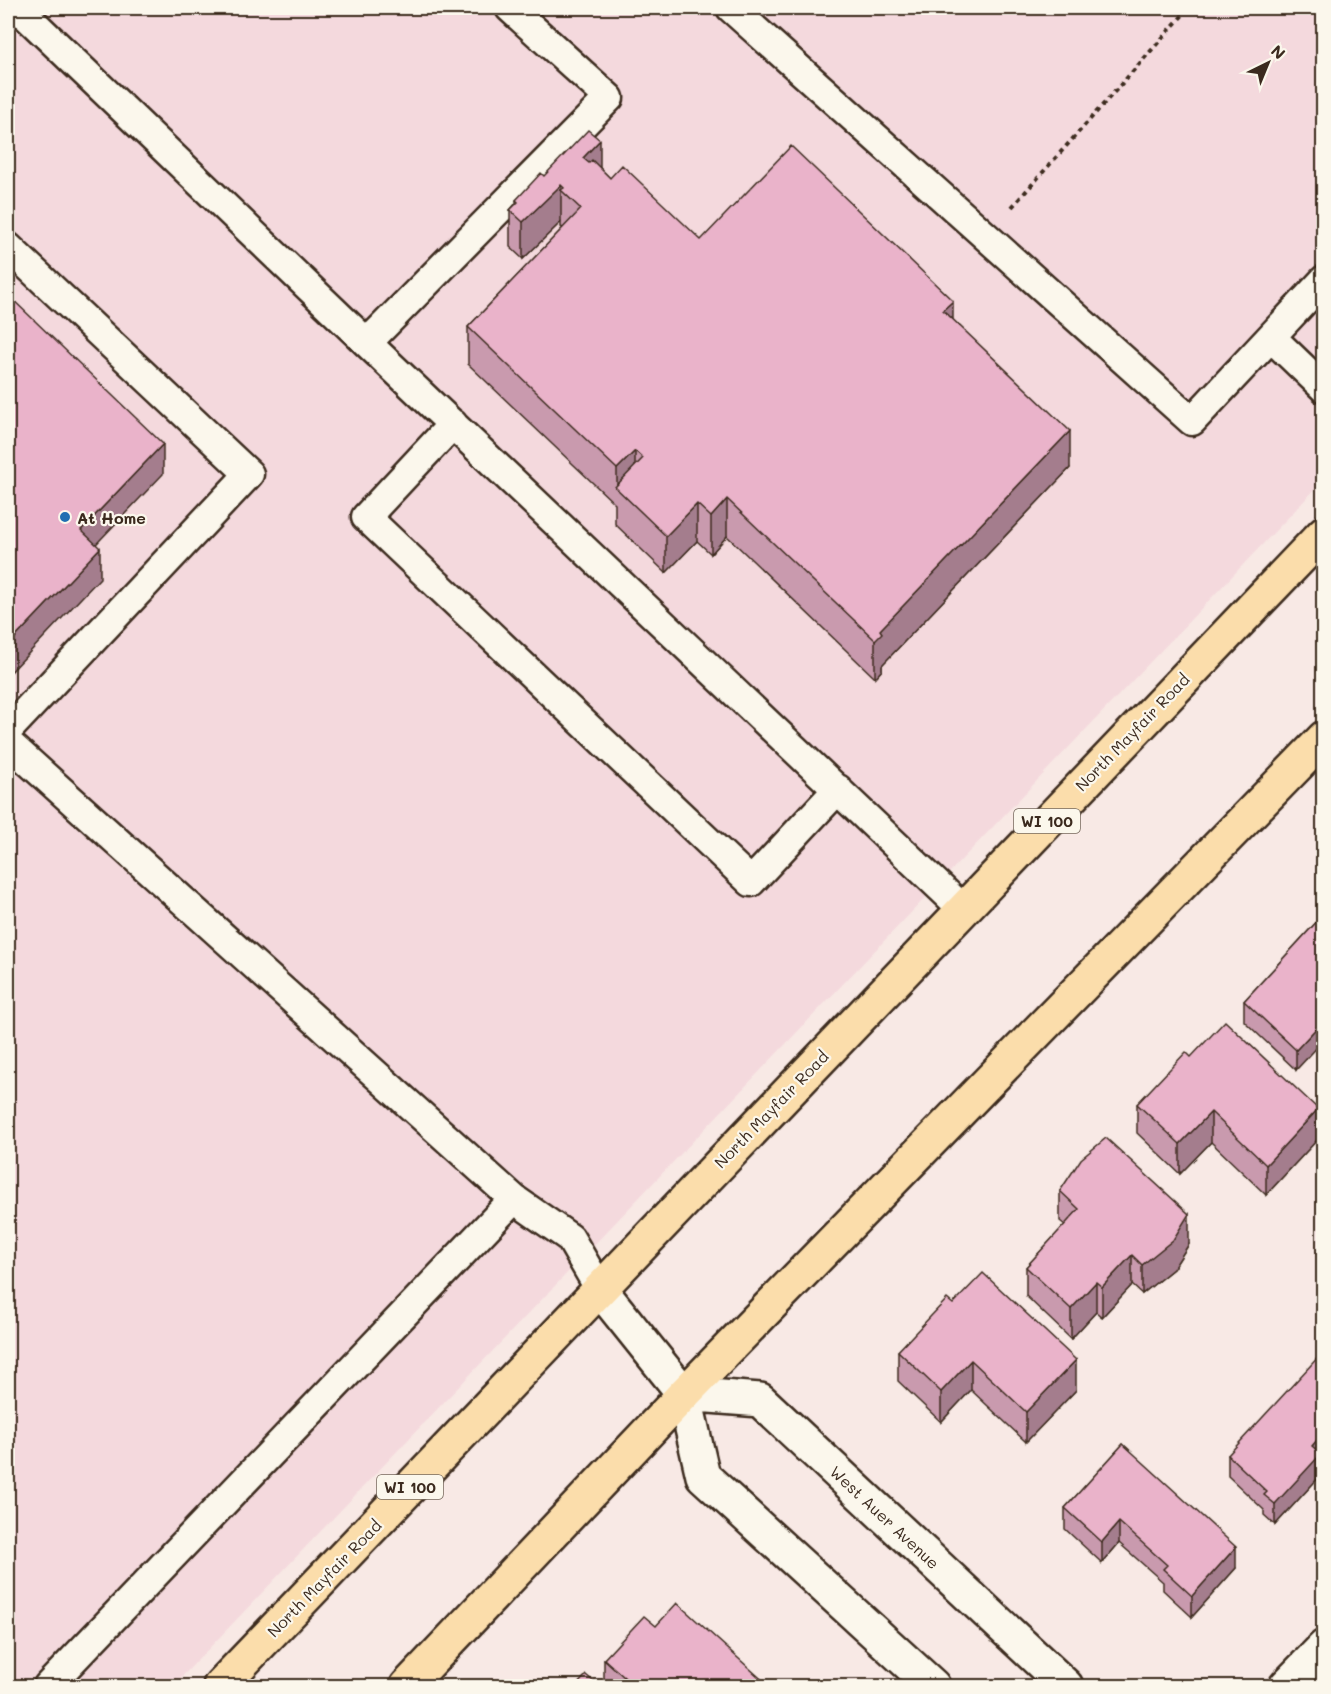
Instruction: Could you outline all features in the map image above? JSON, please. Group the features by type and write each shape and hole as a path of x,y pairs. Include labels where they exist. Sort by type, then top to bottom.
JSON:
{"main road":[{"name":"North Mayfair Road","path":"220,1686 1323,533"},
{"path":"407,1686 684,1394 1323,738"}],"street":[{"path":"599,1288 684,1394 703,1476 933,1686"},
{"name":"West Auer Avenue","path":"684,1394 760,1400 1066,1686"},
{"path":"1286,1686 1323,1647"}],"lane":[{"path":"18,8 963,909"},
{"path":"367,343 609,98 510,8"},
{"path":"731,8 1192,421 1323,280"},
{"path":"8,247 249,474 8,730"},
{"path":"1270,337 1323,388"},
{"path":"453,424 366,517 751,882 838,789"},
{"path":"8,742 514,1198 570,1238 599,1288"},
{"path":"48,1686 514,1198"}],"path":[{"path":"986,237 1189,8"}],"shaded area":[{"path":"8,8 1323,8 1323,481 173,1686 8,1686"}],"building":[{"path":"588,130 600,140 583,158 589,163 592,160 610,178 622,165 701,240 791,146 953,301 943,310 1070,431 880,630 882,633 875,640 727,499 711,517 697,504 666,536 615,487 643,458 635,451 617,469 468,327 581,209 561,190 564,188 561,185 523,222 510,210 518,202 516,200 541,173 544,176"},
{"name":"At Home","path":"8,295 163,444 81,530 100,548 8,645"},
{"path":"1323,915 1323,1021 1296,1050 1244,1001"},
{"path":"1225,1021 1318,1109 1266,1165 1211,1112 1180,1144 1137,1104 1186,1052 1191,1057"},
{"path":"1106,1138 1189,1214 1173,1240 1142,1265 1132,1255 1102,1287 1096,1282 1071,1309 1026,1267 1079,1209 1060,1191 1081,1159"},
{"path":"983,1273 1076,1360 1026,1412 971,1360 941,1392 898,1351 947,1299 953,1304"},
{"path":"1322,1353 1323,1433 1312,1446 1321,1454 1275,1504 1264,1495 1267,1492 1228,1455"},
{"path":"1123,1444 1236,1547 1192,1596 1163,1569 1167,1565 1119,1522 1102,1542 1065,1508"},
{"path":"677,1603 769,1686 634,1686 604,1659 644,1616 656,1626"},
{"path":"586,1675 599,1686 576,1686"}],"place":[{"name":"At Home","path":"65,517"}]}
